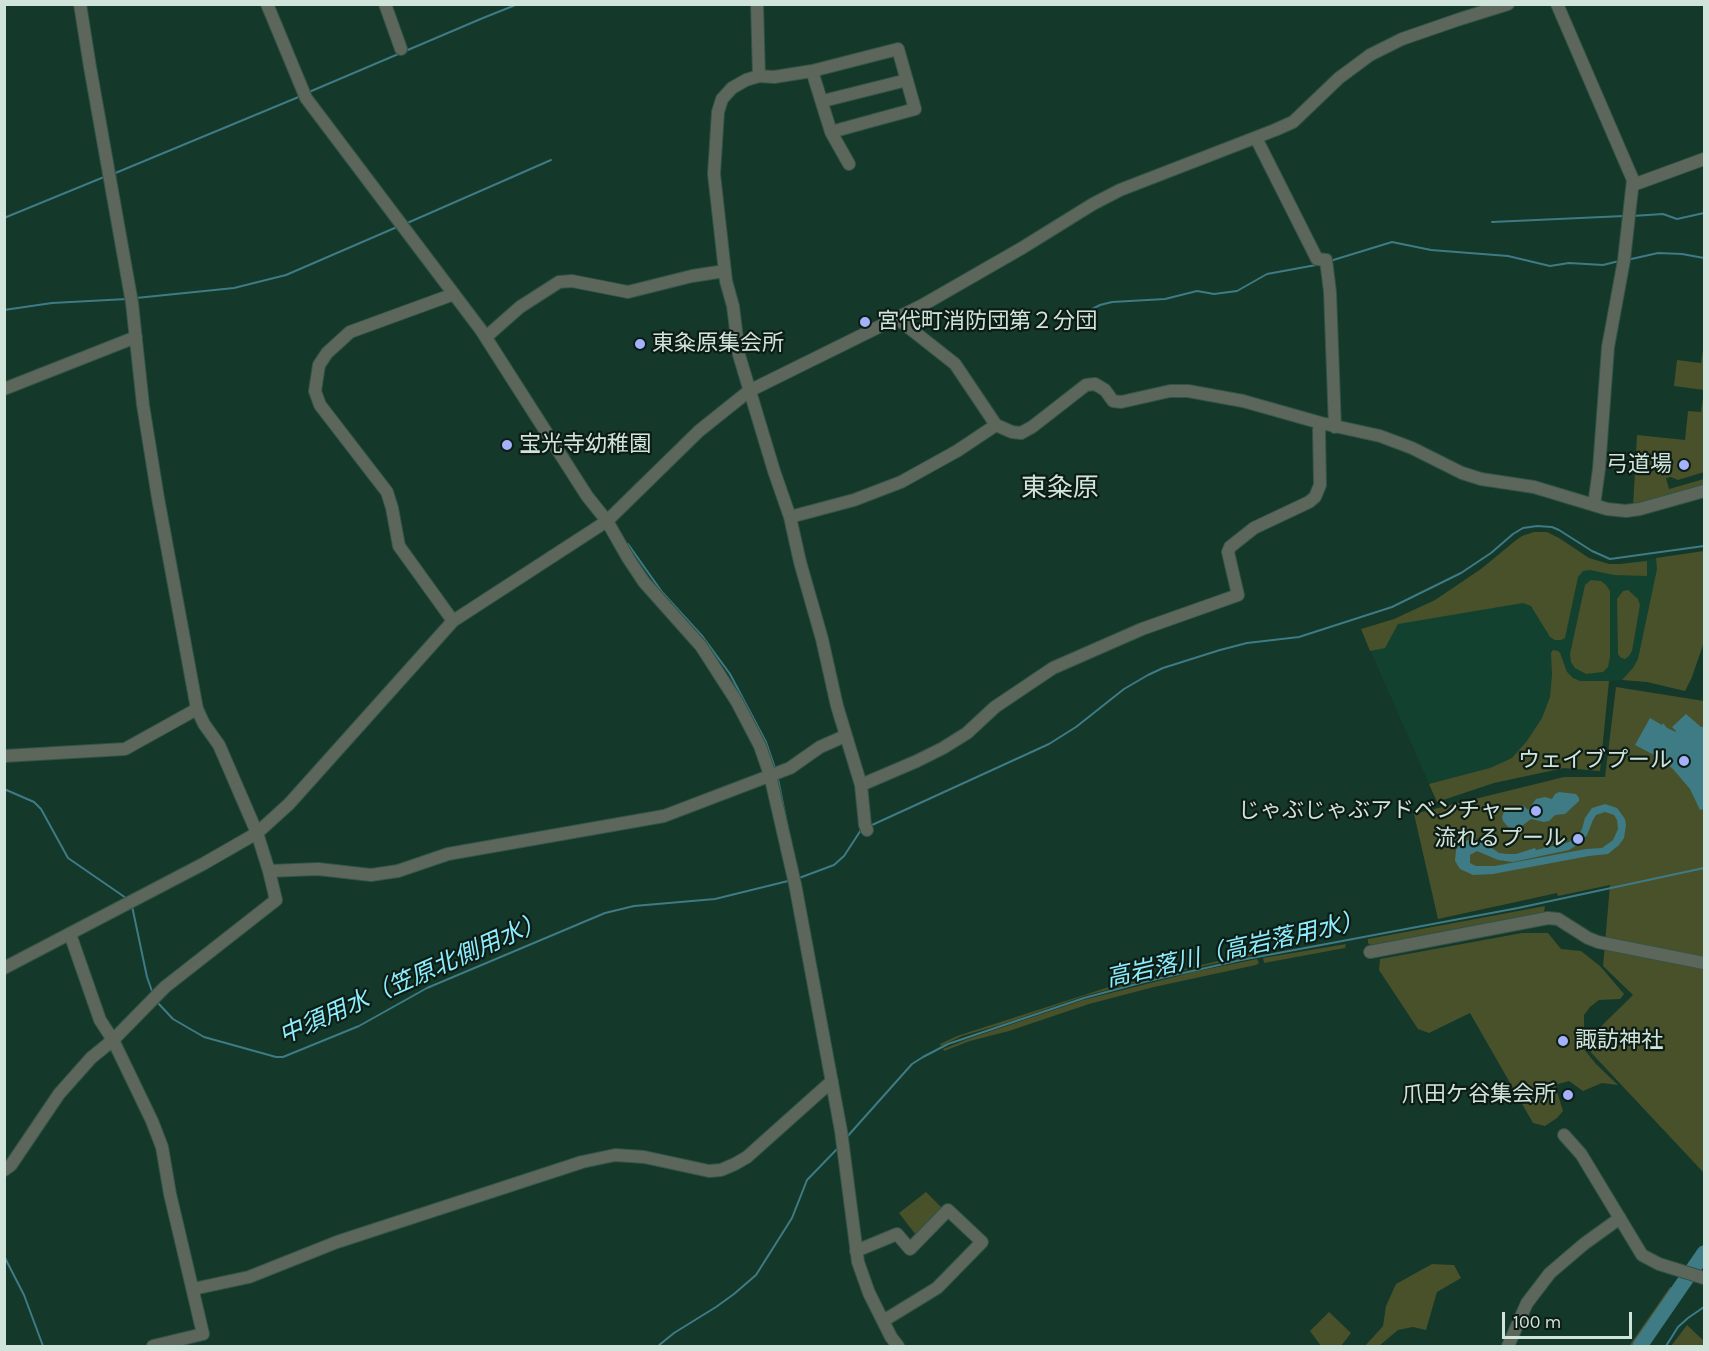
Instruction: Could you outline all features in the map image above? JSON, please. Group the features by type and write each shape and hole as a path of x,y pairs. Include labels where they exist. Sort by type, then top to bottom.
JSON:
{"street":[{"path":"4,1170 11,1166 65,1087 92,1058 165,987 276,900 257,833 219,745 204,724 197,709 156,487 143,405 132,303 80,4"},
{"path":"267,4 306,98 454,294 472,328 486,337 587,496 607,521 644,582 701,646 737,702 760,746 770,775 795,884 844,1149 858,1263 869,1293 898,1347"},
{"path":"385,4 401,49"},
{"path":"756,4 759,76"},
{"path":"4,968 203,864 257,833 289,804 453,621 607,521 699,431 749,391 898,319 1120,190 1293,122 1339,78 1370,54 1402,39 1508,4"},
{"path":"1557,4 1633,180 1624,261 1608,347 1599,469 1594,505"},
{"path":"831,132 915,109 898,49 812,71 774,77 759,76 732,88 722,99 718,112 714,174 725,271 733,306 739,355 790,518 822,639 829,676 861,785 867,830"},
{"path":"812,71 831,132 849,164"},
{"path":"823,101 907,80"},
{"path":"1256,138 1317,259 1326,260 1330,292 1335,427"},
{"path":"1633,185 1704,159"},
{"path":"486,337 520,308 559,282 572,281 628,292 692,276 725,271"},
{"path":"453,621 399,546 387,492 320,405 315,391 318,365 327,353 350,332 454,294"},
{"path":"898,319 955,364 996,424 1004,429 1021,433 1086,385 1095,384 1104,390 1113,401 1121,402 1170,391 1244,401 1335,427 1380,436 1412,448 1462,473 1481,479 1534,487 1607,509 1626,511 1641,509 1704,491"},
{"path":"4,389 136,337"},
{"path":"861,785 917,761 968,733 995,707 1053,668 1142,629 1238,595 1228,552 1230,547 1254,528 1315,497 1320,485 1319,430 1321,423"},
{"path":"790,518 854,500 902,482 957,451 996,424"},
{"path":"4,756 125,749 197,709"},
{"path":"269,871 318,869 371,875 398,872 448,854 664,816 796,765 811,752 845,736"},
{"path":"1370,952 1548,918 1558,920 1598,942 1704,963"},
{"path":"70,934 100,1020 113,1040 162,1147 170,1194 203,1334 153,1347"},
{"path":"193,1289 249,1277 337,1242 582,1162 615,1155 644,1157 709,1172 721,1170 747,1157 832,1081"},
{"path":"1564,1135 1581,1154 1642,1255 1659,1264 1701,1277"},
{"path":"856,1251 897,1234 910,1250 948,1210 981,1242 938,1288 883,1321"},
{"path":"1508,1347 1527,1303 1550,1273 1620,1218"}],"shaded area":[{"path":"1704,344 1704,390 1674,386 1677,360 1701,363"},
{"path":"1704,390 1704,472 1678,480 1671,477 1666,478 1669,489 1704,479 1704,488 1633,507 1637,435 1685,440 1688,411 1701,412"},
{"path":"1534,532 1547,532 1589,558 1609,564 1704,551 1704,642 1692,677 1685,691 1647,682 1609,681 1600,771 1564,768 1494,783 1437,802 1361,629 1394,619 1435,600 1481,569 1522,536"},
{"path":"1534,532 1547,532 1589,558 1609,564 1647,561 1647,576 1583,571 1578,577 1565,638 1561,640 1550,637 1531,606 1523,603 1398,624 1385,648 1370,651 1361,629 1394,619 1435,600 1481,569 1522,536"},
{"path":"1704,551 1704,642 1685,691 1647,682 1622,680 1638,659 1657,569 1656,558"},
{"path":"1591,580 1601,581 1610,591 1610,657 1608,667 1603,672 1586,674 1575,668 1570,654 1585,585"},
{"path":"1628,590 1638,599 1640,605 1632,651 1625,659 1618,654 1617,599 1623,591"},
{"path":"1553,650 1560,653 1567,672 1573,678 1580,681 1609,681 1600,771 1564,768 1494,783 1437,802 1429,784 1490,768 1512,758 1527,741 1542,718 1550,697 1551,653"},
{"path":"1616,687 1704,701 1704,1173 1583,1044 1633,995 1603,966 1610,885 1558,896 1557,893 1438,919 1414,814 1564,777 1605,777"},
{"path":"1545,906 1544,912 1370,945 1368,943 1368,939"},
{"path":"1522,933 1548,933 1561,949 1581,951 1600,966 1624,994 1620,999 1599,1000 1590,1007 1584,1015 1584,1030 1579,1043 1596,1064 1618,1085 1602,1083 1583,1091 1569,1081 1555,1085 1563,1111 1545,1126 1533,1123 1470,1013 1429,1033 1418,1029 1379,970 1380,959"},
{"path":"1346,944 1345,948 1264,963 1263,958"},
{"path":"1256,952 1256,955 1185,970 1084,996 962,1036 941,1046 940,1044 957,1036 1112,986"},
{"path":"1257,959 1259,963 1256,965 1089,1004 1009,1031 970,1041 944,1051 943,1049 1083,1000 1198,971"},
{"path":"926,1192 945,1211 919,1239 899,1213"},
{"path":"1432,1264 1454,1265 1461,1278 1437,1292 1426,1330 1413,1327 1398,1330 1379,1346 1365,1346 1383,1326 1386,1306 1396,1284"},
{"path":"1670,1287 1676,1289 1636,1346 1629,1346"},
{"path":"1329,1312 1351,1333 1341,1346 1321,1346 1310,1331"},
{"path":"1687,1325 1704,1341 1704,1346 1671,1346"}],"water":[{"name":"ウェイブプール","path":"1686,714 1704,727 1704,809 1700,810 1690,789 1673,769 1659,758 1653,759 1654,755 1635,745 1650,718 1676,732 1672,727"},
{"name":"じゃぶじゃぶアドベンチャー","path":"1559,792 1576,794 1579,798 1579,801 1565,814 1555,815 1549,821 1544,822 1531,819 1522,826 1513,828 1508,827 1503,821 1505,809 1523,805 1528,810 1536,799 1545,797 1552,799"},
{"name":"流れるプール","path":"1605,804 1617,808 1625,819 1624,838 1608,854 1493,874 1473,875 1460,869 1455,861 1459,845 1473,839 1479,839 1499,853 1507,854 1569,842 1579,834 1592,808","holes":["1605,812 1614,815 1618,829 1613,840 1602,848 1495,866 1476,866 1470,863 1470,855 1477,851 1498,860 1513,862 1569,850 1587,835 1596,815"]}],"waterway":[{"path":"309,92 518,4"},
{"path":"113,174 301,96"},
{"path":"405,224 551,160"},
{"path":"4,218 104,177"},
{"path":"1632,216 1663,214 1677,219 1704,213"},
{"path":"1492,222 1624,216"},
{"path":"136,298 234,288 286,275 397,227"},
{"path":"1330,261 1392,242 1431,250 1508,256 1550,266 1569,263 1603,265 1619,261"},
{"path":"1627,260 1658,253 1704,258"},
{"path":"1077,317 1100,305 1112,302 1165,299 1197,291 1214,294 1237,291 1267,274 1316,265"},
{"path":"4,310 52,303 127,299"},
{"name":"中須用水（笠原北側用水）","path":"872,825 1049,744 1076,727 1124,689 1163,668 1247,643 1299,637 1392,607 1461,573 1523,528 1552,527 1610,559 1704,546"},
{"path":"628,544 662,592 703,637 730,674 766,742 775,768"},
{"path":"778,779 788,829"},
{"name":"中須用水（笠原北側用水）","path":"4,789 34,802 41,809 68,858 126,898"},
{"name":"中須用水（笠原北側用水）","path":"799,878 834,865 844,856 861,830"},
{"name":"高岩落川（高岩落用水）","path":"846,1138 912,1064 923,1057 948,1044 1084,998 1241,960 1518,908 1704,868"},
{"name":"中須用水（笠原北側用水）","path":"157,1002 173,1019 204,1037 283,1057 359,1026 427,988 605,913 634,906 715,899 788,881"},
{"name":"中須用水（笠原北側用水）","path":"132,906 147,977 153,994"},
{"name":"高岩落川（高岩落用水）","path":"658,1346 734,1294 756,1275 792,1218 807,1180 839,1147"},
{"path":"1640,1346 1704,1253"},
{"path":"4,1256 24,1295 43,1346"},
{"path":"1666,1346 1678,1327 1704,1307"}],"place":[{"name":"宮代町消防団第２分団","path":"865,322"},
{"name":"東粂原集会所","path":"640,344"},
{"name":"宝光寺幼稚園","path":"507,445"},
{"name":"弓道場","path":"1684,465"},
{"name":"ウェイブプール","path":"1684,761"},
{"name":"じゃぶじゃぶアドベンチャー","path":"1536,811"},
{"name":"流れるプール","path":"1578,839"},
{"name":"諏訪神社","path":"1563,1041"},
{"name":"爪田ケ谷集会所","path":"1568,1095"}],"district":[{"name":"東粂原","path":"1060,489"}]}
